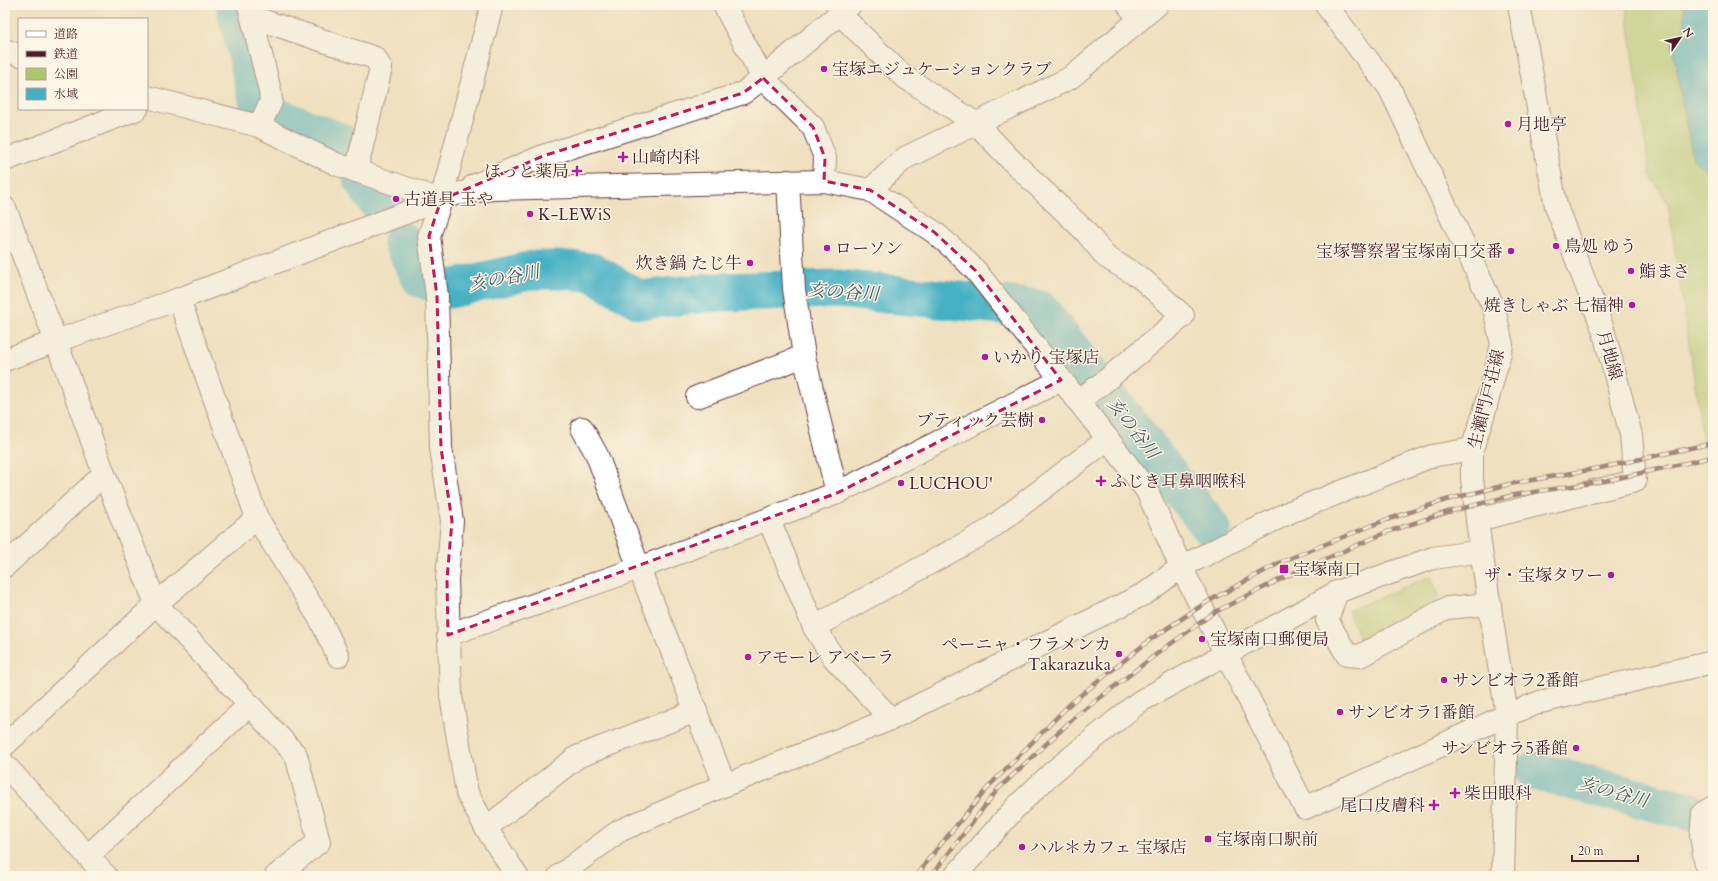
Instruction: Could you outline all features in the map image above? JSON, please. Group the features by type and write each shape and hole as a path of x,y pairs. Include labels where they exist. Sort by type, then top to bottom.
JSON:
{"street":[{"path":"492,5 448,197 429,236 435,286 441,448 452,521 447,579 451,696 467,793 486,828 517,876"},
{"path":"724,5 763,78 813,126 826,158 824,180"},
{"path":"870,190 906,158 1070,78 1134,12 1157,5"},
{"name":"生瀬門戸荘線","path":"1326,5 1390,89 1494,308 1502,345 1484,413 1472,449 1472,479 1480,551 1490,604 1507,715 1503,876"},
{"name":"月地線","path":"1477,520 1635,481 1631,435 1603,329 1556,206 1519,5"},
{"path":"5,360 179,299 448,197 543,156 744,93 843,8 903,76 977,124 1009,158 1085,231 1106,257 1141,278 1183,316 1091,392"},
{"path":"250,11 375,58 381,68 356,171"},
{"path":"250,11 270,91 265,115"},
{"path":"5,50 18,55"},
{"path":"151,101 265,115 336,164 448,197 492,189 824,180 870,190 934,232 976,271 1061,380 1091,392 1108,439 1147,491 1181,567 1305,808 1507,715 1540,702 1713,662"},
{"path":"5,160 135,110"},
{"path":"788,181 794,289 804,356 837,493"},
{"path":"5,208 56,341 104,474 156,604 296,755 319,842 276,876"},
{"path":"179,299 256,518 320,619 338,656"},
{"path":"697,397 804,356"},
{"path":"448,635 639,568 837,493 1061,380"},
{"path":"582,428 597,455 639,568 725,784"},
{"path":"814,626 986,532 1108,439"},
{"path":"559,876 619,831 725,784 891,718 1146,593 1181,567 1290,512 1432,456 1472,449"},
{"path":"5,566 104,474"},
{"path":"5,745 156,604 256,518"},
{"path":"769,520 814,626 833,657 891,718"},
{"path":"955,876 1016,807 1053,772 1139,702 1337,592 1433,558 1480,551"},
{"path":"1337,592 1327,620 1347,655 1360,656 1447,608 1490,604"},
{"path":"88,856 249,705"},
{"path":"486,828 577,757 696,711"},
{"path":"5,765 106,876"},
{"path":"1708,876 1700,836 1703,813 1713,807"}],"highlighted area":[{"path":"763,78 813,127 825,158 824,181 870,190 934,232 976,271 1061,380 837,493 448,635 447,579 452,521 441,448 437,296 429,236 441,200 543,156 743,93"}],"green space":[{"path":"1626,5 1684,5 1685,28 1671,39 1693,159 1713,177 1713,507 1668,203 1650,175"},
{"path":"1431,576 1439,598 1360,640 1348,611"}],"water":[{"path":"1684,5 1713,5 1713,177 1693,159 1671,39 1685,28"}],"waterway":[{"name":"亥の谷川","path":"235,5 258,100 276,117 338,141 346,157"},
{"name":"亥の谷川","path":"362,179 380,206"},
{"name":"亥の谷川","path":"402,241 421,278 450,289 533,270 566,270 592,272 640,300 715,292 838,289 1033,308 1040,310 1212,529"},
{"name":"亥の谷川","path":"1534,771 1692,812"}],"railway":[{"path":"917,876 927,861 990,785 1071,703 1151,639 1207,602 1281,562 1383,521 1446,500 1510,484 1600,468 1713,443"},
{"path":"931,876 998,789 1075,717 1158,653 1215,612 1287,576 1387,532 1448,512 1514,495 1605,481 1713,457"}],"place":[{"name":"宝塚エジュケーションクラブ","path":"824,69"},
{"name":"月地亭","path":"1508,124"},
{"name":"山崎内科","path":"623,157"},
{"name":"ほっと薬局","path":"577,171"},
{"name":"古道具 玉や","path":"396,199"},
{"name":"K-LEWiS","path":"530,214"},
{"name":"鳥処 ゆう","path":"1556,246"},
{"name":"ローソン","path":"827,248"},
{"name":"宝塚警察署宝塚南口交番","path":"1511,251"},
{"name":"炊き鍋 たじ牛","path":"750,263"},
{"name":"鮨まさ","path":"1631,271"},
{"name":"焼きしゃぶ 七福神","path":"1632,305"},
{"name":"いかり 宝塚店","path":"985,357"},
{"name":"ブティック芸樹","path":"1042,420"},
{"name":"ふじき耳鼻咽喉科","path":"1101,481"},
{"name":"LUCHOU'","path":"901,483"},
{"name":"宝塚南口","path":"1284,569"},
{"name":"ザ・宝塚タワー","path":"1611,575"},
{"name":"宝塚南口郵便局","path":"1202,639"},
{"name":"ペーニャ・フラメンカ Takarazuka","path":"1119,654"},
{"name":"アモーレ アベーラ","path":"748,657"},
{"name":"サンビオラ2番館","path":"1444,680"},
{"name":"サンビオラ1番館","path":"1340,712"},
{"name":"サンビオラ5番館","path":"1576,748"},
{"name":"柴田眼科","path":"1455,793"},
{"name":"尾口皮膚科","path":"1434,805"},
{"name":"宝塚南口駅前","path":"1208,839"},
{"name":"ハル＊カフェ 宝塚店","path":"1022,847"}]}
